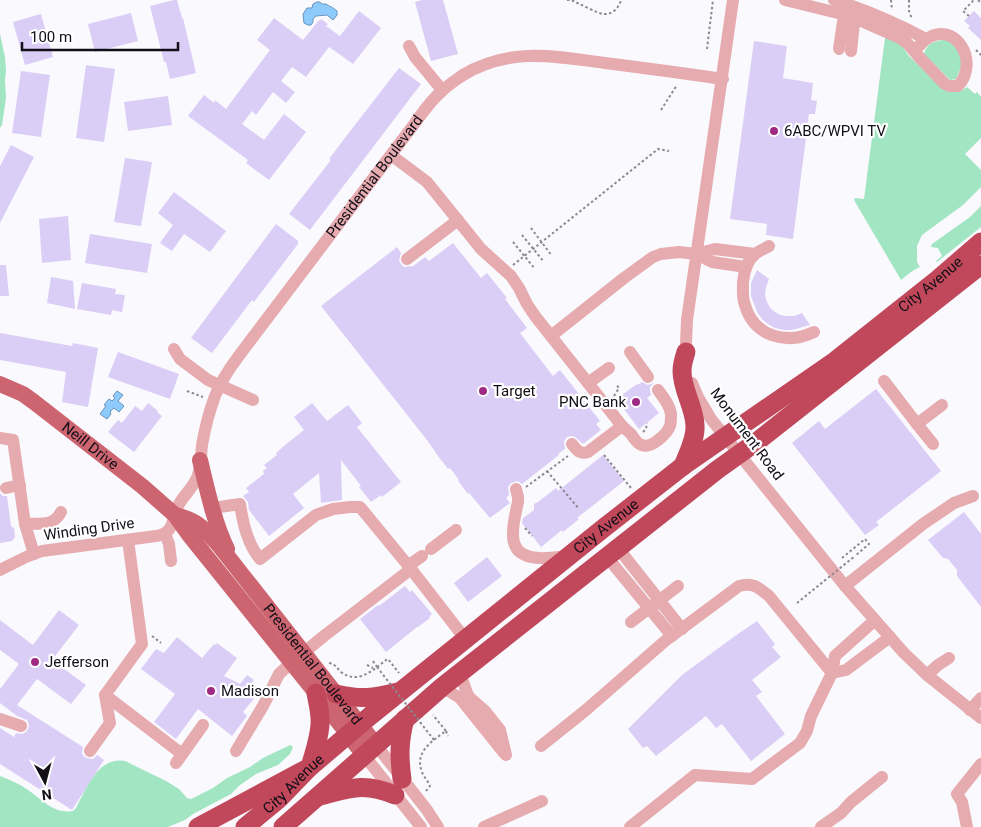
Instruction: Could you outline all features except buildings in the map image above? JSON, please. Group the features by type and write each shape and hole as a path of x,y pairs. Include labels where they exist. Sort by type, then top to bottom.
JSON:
{"highway":[{"name":"City Avenue","path":"245,827 279,799 310,768 354,730 401,683 466,640 682,466 835,361 981,242"},
{"name":"City Avenue","path":"283,827 442,687 981,265"},
{"path":"682,466 695,434 693,414 682,379 686,352"},
{"path":"336,694 354,698 369,698 401,683"},
{"path":"198,827 310,768 320,725 316,693"},
{"path":"316,797 350,788 399,787 399,749 405,719"}],"main road":[{"name":"Neill Drive","path":"0,384 23,394 34,402 127,473 175,515"},
{"path":"200,460 212,508 225,545 238,569"},
{"name":"Presidential Boulevard","path":"175,515 200,525 218,544 238,569 297,658 316,693 354,730 370,750"},
{"name":"Presidential Boulevard","path":"175,515 190,536 297,658 336,694 354,730"}],"street":[{"name":"Monument Road","path":"733,0 687,320 686,352 690,376 705,410 845,586 904,653 927,675 981,718"},
{"path":"785,0 851,11 866,10 906,28 926,40"},
{"path":"834,0 900,38 939,78 950,86 958,86 966,80 971,62 970,54 957,38 949,35 934,36 926,40 914,51"},
{"path":"845,50 854,23 851,11"},
{"path":"409,46 415,57 442,90"},
{"name":"Presidential Boulevard","path":"175,515 180,503 198,475 206,424 214,399 229,370 423,112 442,90 466,73 484,64 506,58 533,55 570,58 723,79"},
{"path":"391,155 427,182 481,249 516,283 531,311 622,426 643,446 651,445 665,434 670,426 671,416 667,403 658,390"},
{"path":"407,259 458,220"},
{"path":"769,246 755,254 746,267 743,297 752,320 765,332 780,338 798,338 814,332"},
{"path":"551,336 653,257 668,253 696,254 715,249 755,254"},
{"path":"696,254 712,262 746,267"},
{"path":"170,345 216,377 220,386 253,400"},
{"path":"630,352 648,377"},
{"path":"588,383 609,368"},
{"path":"884,381 933,444"},
{"path":"917,424 942,405"},
{"path":"572,444 580,452 588,452 622,426"},
{"path":"0,438 13,440 25,524 34,554"},
{"path":"6,488 20,486"},
{"path":"520,489 513,534 517,550 531,558 570,556"},
{"path":"845,586 923,524 954,503 973,496"},
{"path":"212,508 240,504 249,542 260,559 316,515 333,509 360,507 410,567 466,640"},
{"path":"25,524 52,522 58,519 61,512"},
{"path":"171,561 169,544 165,534 169,531 175,515"},
{"path":"236,751 263,706 277,677 297,658 456,530"},
{"name":"Winding Drive","path":"0,570 18,560 52,550 165,534"},
{"path":"90,751 110,723 105,695 142,644 128,540"},
{"path":"613,552 660,600 677,632"},
{"path":"613,552 649,608 677,632"},
{"path":"541,746 677,632 739,586 746,584 757,586 768,596 832,673"},
{"path":"631,622 678,586"},
{"path":"630,827 695,775 752,779 800,743 832,673 835,656 875,620"},
{"path":"832,673 846,670 890,637"},
{"path":"927,675 949,658"},
{"path":"442,687 460,698 506,755 500,730 485,711 469,697 460,673"},
{"path":"105,695 179,759 203,725"},
{"path":"970,710 981,698"},
{"path":"0,719 21,726"},
{"name":"Presidential Boulevard","path":"370,750 399,787 421,827"},
{"path":"967,827 962,802 957,794 981,764"},
{"path":"821,827 841,813 851,802 882,777"},
{"name":"Presidential Boulevard","path":"399,787 427,810 438,827"},
{"path":"484,827 542,801"}],"path":[{"path":"567,0 603,14 616,10 621,0"},
{"path":"707,49 714,0"},
{"path":"909,0 909,11 916,23"},
{"path":"969,16 964,11 974,0"},
{"path":"978,0 981,3"},
{"path":"975,50 981,55"},
{"path":"661,110 679,80"},
{"path":"512,266 658,149 669,151"},
{"path":"531,228 552,256"},
{"path":"522,235 544,262"},
{"path":"513,242 534,269"},
{"path":"613,399 619,388 616,384"},
{"path":"187,391 206,398"},
{"path":"640,434 646,429 647,423"},
{"path":"602,451 631,490"},
{"path":"600,456 604,454"},
{"path":"520,489 568,455 572,462"},
{"path":"547,471 579,509"},
{"path":"797,603 869,544 865,539 842,558"},
{"path":"324,664 332,663 345,675 354,678 363,676 388,659 401,683"},
{"path":"372,661 434,740"},
{"path":"366,665 376,668"},
{"path":"433,715 448,736"},
{"path":"426,792 430,786 421,770 420,760 424,749 446,731"}],"green space":[{"path":"0,34 5,57 6,98 0,128"},
{"path":"885,38 899,42 909,56 941,87 949,92 959,92 967,87 975,94 977,92 981,97 981,138 965,154 981,170 981,187 963,205 922,235 917,246 917,262 920,267 901,280 854,200 855,198 864,199"},
{"path":"948,39 965,58 956,79 951,80 924,54 927,47 936,41"},
{"path":"981,206 981,227 937,262 942,256 938,248 931,247 932,244 970,217"},
{"path":"290,745 293,747 290,754 278,765 256,774 231,794 185,820 168,827 0,827 0,776 22,786 54,808 73,811 89,783 100,769 116,761 125,761 166,781 179,789 187,798 191,799 263,758"}],"water":[{"path":"317,2 326,4 334,9 337,11 337,15 333,20 327,15 316,16 311,25 304,23 303,14 307,8 312,8 313,4"},
{"path":"117,391 123,395 118,401 124,406 119,412 114,408 107,419 100,414 109,399 112,401 115,398 113,396"}],"place":[{"name":"6ABC/WPVI TV","path":"774,131"},
{"name":"Target","path":"483,391"},
{"name":"PNC Bank","path":"636,402"},
{"name":"Jefferson","path":"35,662"},
{"name":"Madison","path":"211,691"}]}
